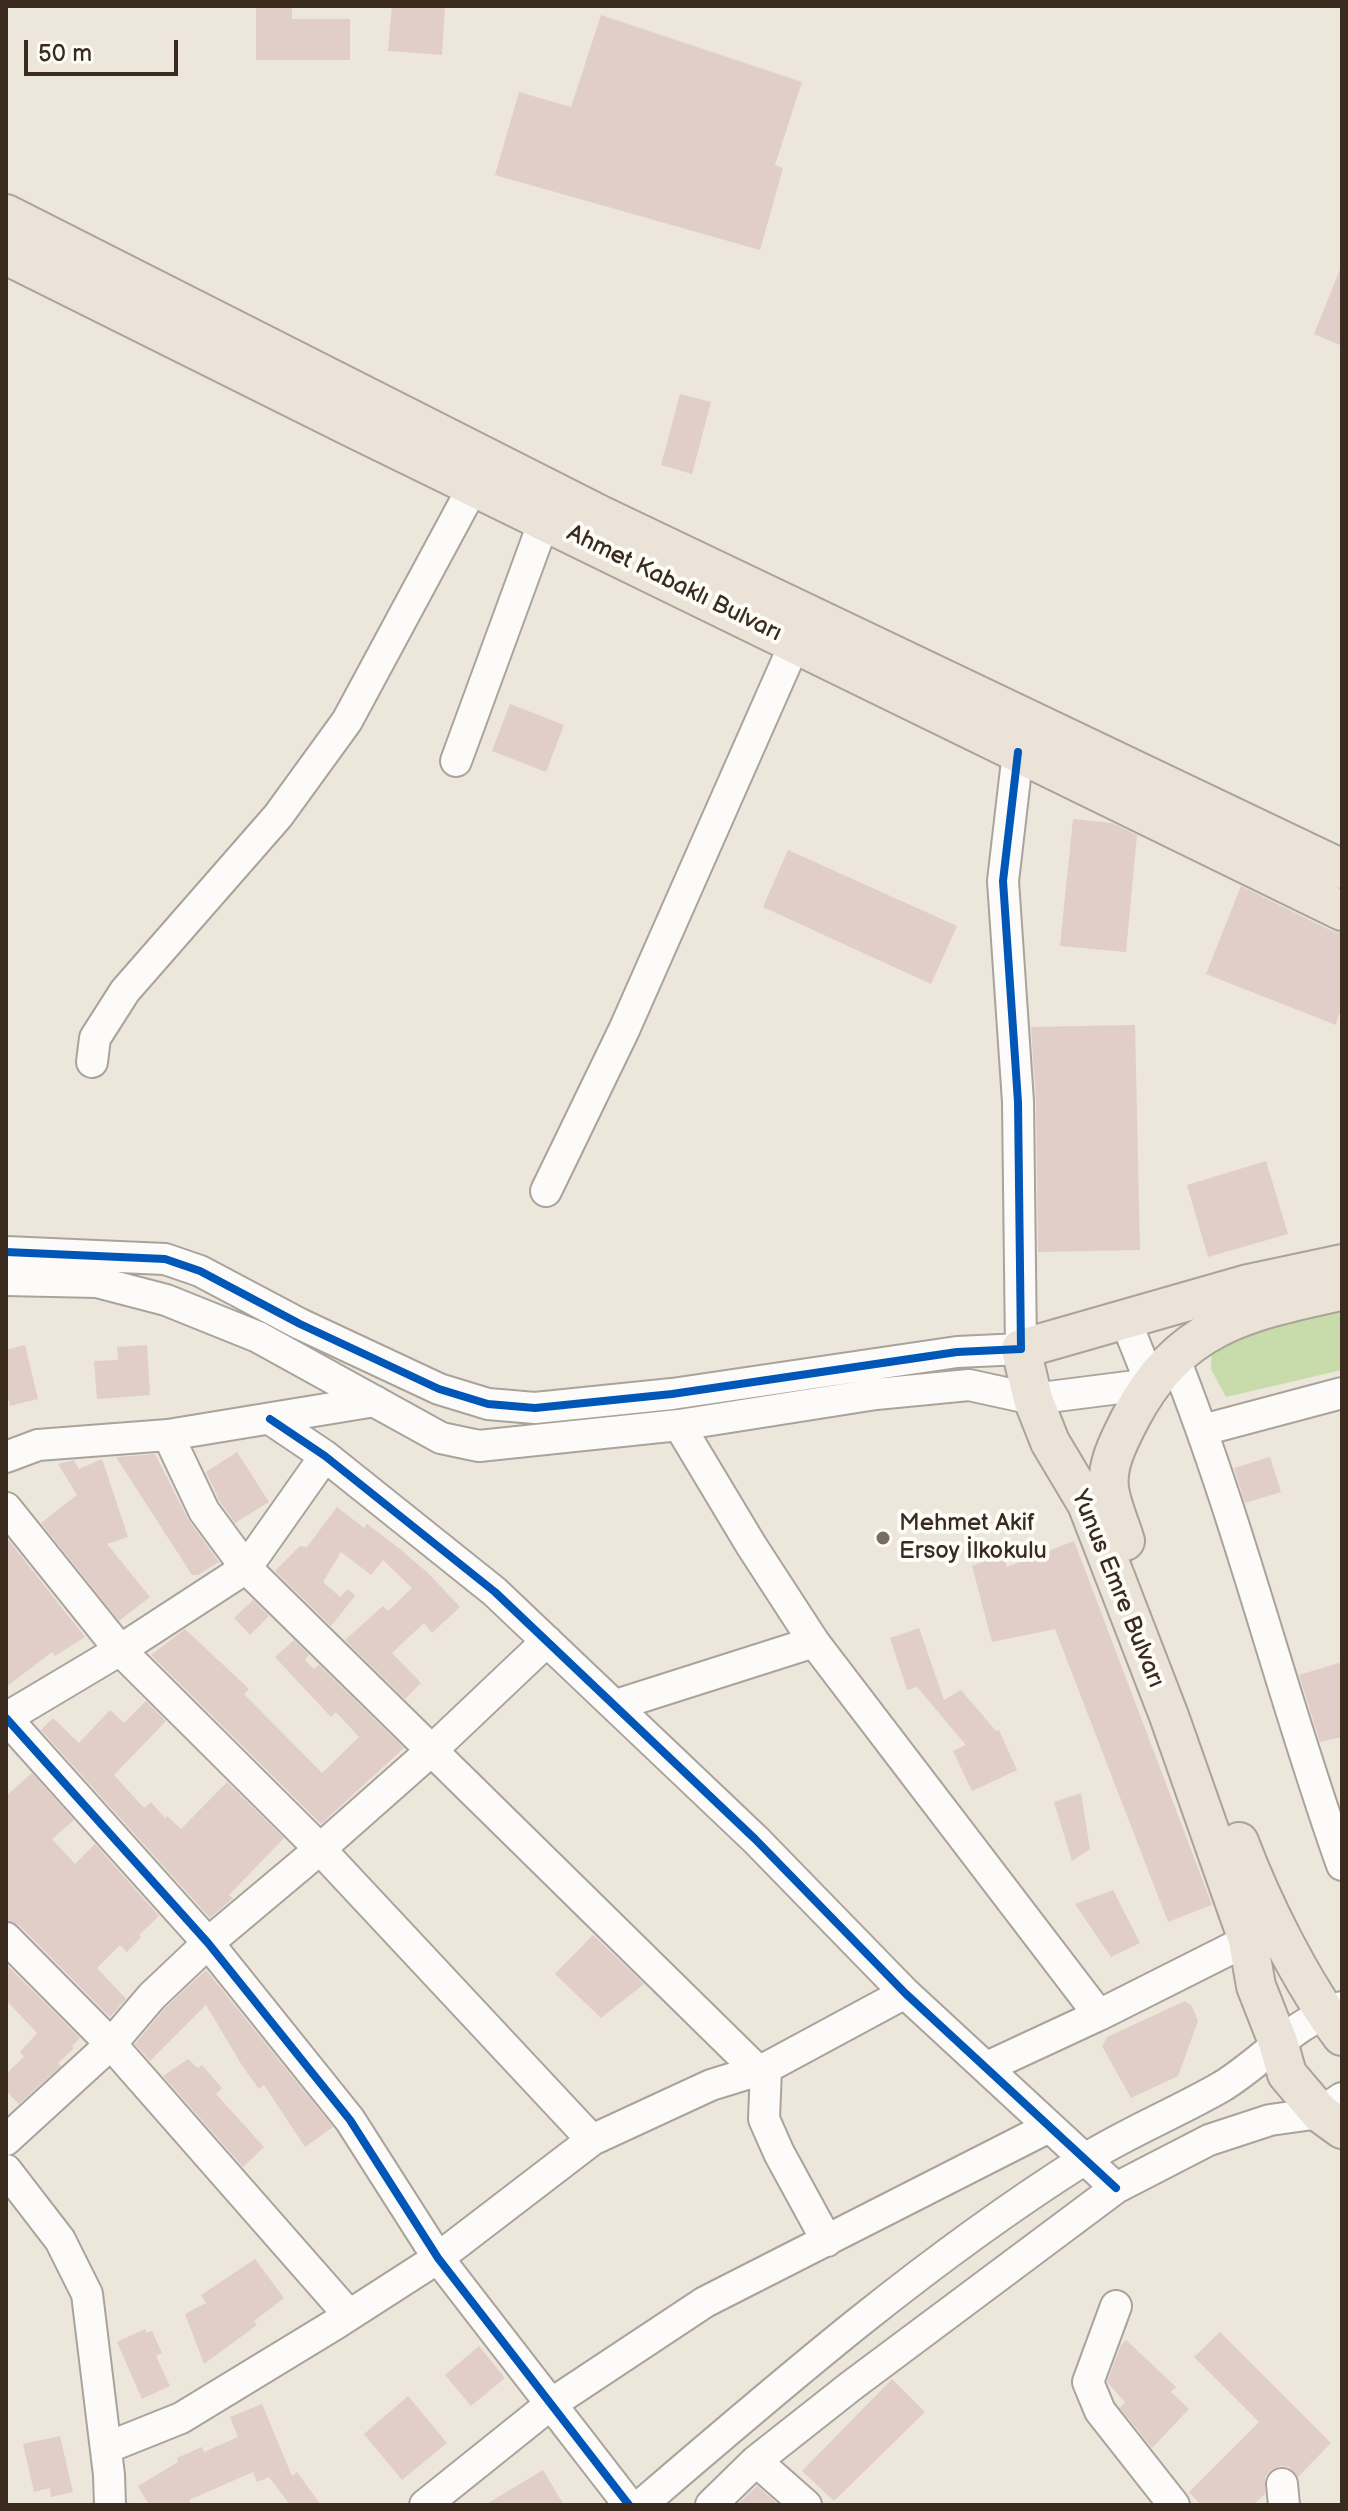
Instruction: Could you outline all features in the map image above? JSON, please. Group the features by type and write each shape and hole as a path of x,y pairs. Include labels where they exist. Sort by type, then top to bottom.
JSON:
{"main road":[{"name":"Ahmet Kabaklı Bulvarı","path":"6,214 602,516 1342,869"},
{"name":"Ahmet Kabaklı Bulvarı","path":"6,255 473,487 1342,911"},
{"path":"1021,1349 1248,1284 1342,1264"},
{"name":"Yunus Emre Bulvarı","path":"1336,2018 1256,1886 1138,1583 1109,1487 1113,1458 1123,1433 1162,1371 1202,1334 1236,1317 1342,1290"},
{"name":"Yunus Emre Bulvarı","path":"1021,1349 1033,1399 1050,1442 1087,1504 1169,1716 1248,1940 1256,1986 1287,2074 1335,2114"}],"street":[{"path":"92,1062 95,1038 125,991 278,816 347,721 473,487"},
{"path":"456,761 544,521"},
{"path":"546,1191 624,1030 795,643"},
{"path":"6,1252 165,1259 200,1271 300,1324 439,1389 488,1404 535,1408 672,1394 957,1352 1021,1349 1018,1102 1003,881 1018,752"},
{"path":"6,1280 97,1282 166,1300 258,1337 441,1438 479,1446 679,1425 876,1394 969,1385 1033,1399 1162,1371"},
{"path":"1125,1319 1203,1430 1342,1865"},
{"path":"1203,1430 1342,1394"},
{"path":"6,1457 38,1445 168,1435 375,1401"},
{"path":"270,1419 325,1456 495,1592 755,1839 905,1993 1116,2188"},
{"path":"679,1425 814,1642 1099,2015"},
{"path":"168,1435 204,1511 246,1568 761,2069 764,2119 827,2241"},
{"path":"325,1456 246,1568 120,1650 6,1718 208,1943 350,2120 438,2258 629,2505"},
{"path":"6,1508 120,1650 320,1849 592,2140"},
{"path":"6,2140 111,2044 152,1996 208,1943 432,1750 547,1641"},
{"path":"616,1705 814,1642"},
{"path":"6,1938 111,2044 349,2315"},
{"path":"987,2067 1248,1940"},
{"path":"106,2448 181,2418 349,2315 438,2258 592,2140 711,2085 761,2069 905,1993"},
{"path":"641,2505 899,2289 1083,2160 1224,2085 1278,2042 1336,2018"},
{"path":"711,2505 756,2461 851,2386 1116,2188 1209,2140 1270,2120 1335,2114"},
{"path":"425,2505 551,2404 705,2302 1049,2127"},
{"path":"6,2170 60,2240 87,2294 110,2505"},
{"path":"1116,2306 1088,2382 1100,2411 1174,2505"},
{"path":"756,2461 806,2505"}],"green space":[{"path":"1342,1299 1342,1370 1226,1397 1211,1369 1212,1346"}],"building":[{"path":"256,6 292,6 292,19 350,19 350,60 256,60"},
{"path":"392,6 445,6 442,55 388,51"},
{"path":"601,15 802,82 775,165 783,168 760,250 495,175 519,92 571,107"},
{"path":"1342,267 1342,346 1314,334"},
{"path":"680,394 711,402 692,474 661,465"},
{"path":"510,704 564,725 546,772 492,751"},
{"path":"1073,819 1112,823 1137,835 1126,952 1060,946"},
{"path":"788,850 957,926 931,984 763,907"},
{"path":"1241,886 1332,931 1342,933 1342,1016 1339,1014 1336,1025 1206,974"},
{"path":"1135,1025 1140,1250 1038,1252 1036,1102 1031,1027"},
{"path":"1266,1161 1288,1234 1208,1257 1187,1185"},
{"path":"25,1345 38,1399 10,1406 6,1388 6,1350"},
{"path":"147,1345 150,1395 97,1399 94,1361 118,1360 117,1347"},
{"path":"237,1452 269,1502 235,1523 220,1502 206,1472"},
{"path":"155,1454 188,1519 219,1562 198,1575 192,1575 116,1457"},
{"path":"1270,1457 1281,1492 1245,1503 1234,1468"},
{"path":"102,1459 128,1537 107,1544 150,1597 119,1621 41,1523 77,1495 58,1464 74,1460 79,1469"},
{"path":"337,1507 364,1528 367,1524 400,1549 460,1607 432,1633 424,1623 392,1653 421,1683 405,1699 345,1640 383,1606 388,1611 412,1588 383,1560 371,1575 341,1552 323,1582 340,1597 348,1589 355,1596 331,1626 275,1571 300,1546 307,1547"},
{"path":"6,1537 85,1637 55,1656 52,1652 6,1687"},
{"path":"1074,1541 1212,1905 1168,1922 1055,1629 992,1642 972,1566 1003,1554 1007,1567"},
{"path":"253,1600 269,1616 250,1635 234,1618"},
{"path":"919,1628 944,1700 961,1690 996,1731 999,1730 1017,1770 972,1791 953,1751 966,1745 917,1687 907,1690 890,1638"},
{"path":"185,1629 249,1689 244,1694 322,1773 359,1737 336,1712 331,1717 275,1657 294,1640 309,1655 305,1660 314,1669 319,1665 404,1748 321,1824 151,1655"},
{"path":"1342,1662 1342,1737 1320,1742 1299,1675"},
{"path":"146,1701 166,1721 114,1775 144,1808 151,1802 165,1818 167,1816 181,1829 227,1782 284,1838 229,1895 233,1898 210,1918 41,1730 53,1718 79,1743 110,1710 124,1723"},
{"path":"32,1773 74,1820 52,1839 75,1864 95,1844 159,1916 127,1952 120,1945 97,1968 126,1999 110,2017 19,1925 6,1921 6,1796"},
{"path":"1081,1793 1090,1849 1072,1861 1054,1802"},
{"path":"1113,1890 1140,1943 1111,1957 1075,1904"},
{"path":"593,1935 644,1984 601,2018 555,1974"},
{"path":"6,1964 80,2038 58,2063 61,2066 19,2104 6,2091 6,2074 24,2057 20,2052 37,2033 6,2000"},
{"path":"206,1970 333,2127 305,2147 264,2085 259,2089 243,2067 206,2005 150,2061 135,2044 165,2008"},
{"path":"1185,2001 1192,2006 1198,2021 1178,2076 1131,2098 1102,2046 1107,2037"},
{"path":"188,2059 198,2068 202,2065 222,2088 216,2094 264,2147 243,2167 163,2076"},
{"path":"255,2259 284,2298 254,2321 257,2325 204,2364 185,2314 206,2303 201,2295"},
{"path":"145,2329 146,2333 152,2331 162,2353 156,2356 170,2386 142,2399 117,2342"},
{"path":"1220,2332 1331,2443 1298,2477 1289,2467 1280,2466 1271,2470 1265,2477 1265,2494 1253,2505 1201,2505 1189,2492 1259,2422 1194,2357"},
{"path":"1126,2340 1176,2387 1171,2392 1189,2409 1152,2448 1120,2408 1125,2402 1107,2382 1121,2345"},
{"path":"479,2346 505,2378 471,2406 445,2375"},
{"path":"892,2379 925,2412 834,2501 802,2471"},
{"path":"408,2396 447,2443 402,2480 364,2434"},
{"path":"262,2404 292,2476 297,2472 321,2505 290,2505 269,2477 257,2482 253,2472 189,2500 192,2505 149,2505 138,2486 178,2462 177,2458 202,2447 204,2452 238,2437 230,2417"},
{"path":"60,2436 73,2492 51,2497 50,2488 34,2492 23,2444"},
{"path":"543,2470 564,2505 485,2505"},
{"path":"757,2486 779,2505 737,2505"}],"cycle path":[{"path":"6,1252 165,1259 200,1271 300,1324 439,1389 488,1404 535,1408 672,1394 957,1352 1021,1349 1018,1102 1003,881 1018,752"},
{"path":"270,1419 325,1456 495,1592 755,1839 905,1993 1116,2188"},
{"path":"6,1718 208,1943 350,2120 438,2258 629,2505"}],"place":[{"name":"Mehmet Akif Ersoy İlkokulu","path":"883,1538"}]}
